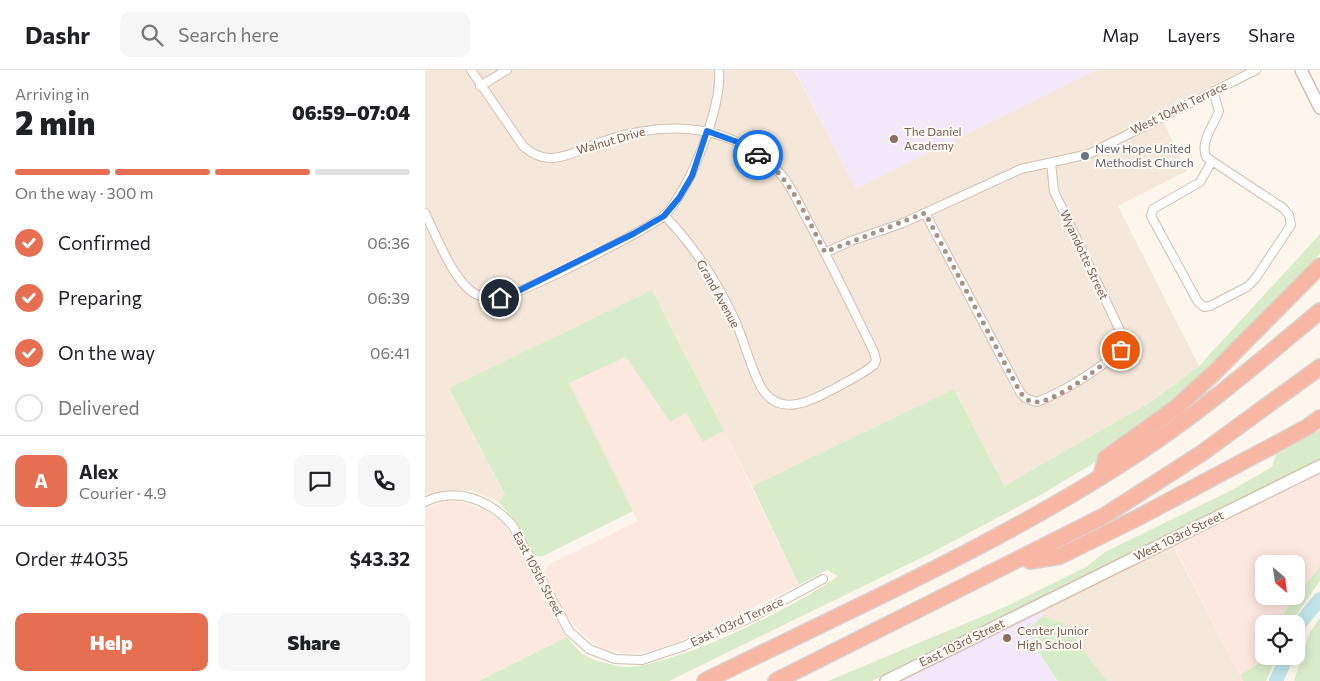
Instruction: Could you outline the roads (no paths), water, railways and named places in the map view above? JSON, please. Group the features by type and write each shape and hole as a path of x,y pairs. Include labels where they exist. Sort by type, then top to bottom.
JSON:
{"highway":[{"path":"1101,476 1105,458 1177,407 1213,374 1320,266"},
{"path":"705,681 825,624 999,536 1101,476 1221,392 1320,311"},
{"path":"776,681 1073,533 1134,498 1251,419 1320,367"},
{"path":"1014,563 1060,556 1139,517 1306,428 1320,418"}],"street":[{"name":"Walnut Drive","path":"471,70 480,86 523,146 542,158 559,156 636,132 688,128 707,131 743,144 776,169 797,201 825,252 874,352 875,362"},
{"path":"480,86 507,70"},
{"path":"425,213 456,273 468,290 489,298 510,295 633,234 664,216 679,198 692,176 719,86 719,70"},
{"name":"West 104th Terrace","path":"825,252 925,213 1021,168 1089,154 1255,70"},
{"path":"1301,70 1320,108"},
{"path":"1212,161 1200,182 1153,209 1151,216 1198,302 1204,306 1210,306 1247,287 1255,279 1291,225 1289,215 1283,208 1206,157 1204,152 1208,134 1219,111 1213,91"},
{"name":"Wyandotte Street","path":"925,213 1025,398 1037,402 1063,391 1093,373 1121,350 1123,345 1123,337 1054,191 1051,163"},
{"name":"Grand Avenue","path":"664,216 686,239 733,316 761,387 769,397 778,402 796,406 809,402 869,369 875,362"},
{"name":"West 103rd Street","path":"1039,606 1320,466"},
{"name":"East 105th Street","path":"425,502 445,496 460,496 474,498 491,506 513,526 563,622 578,641 589,649 615,659 628,661 648,658"},
{"name":"East 103rd Terrace","path":"648,658 684,646 753,617 823,579"},
{"name":"East 103rd Street","path":"886,681 1039,606"}],"waterway":[{"path":"1305,617 1320,599"},
{"path":"1276,681 1283,665"}],"place":[{"name":"The Daniel Academy","path":"894,139"},
{"name":"New Hope United Methodist Church","path":"1085,156"},
{"name":"Center Junior High School","path":"1007,638"}]}
